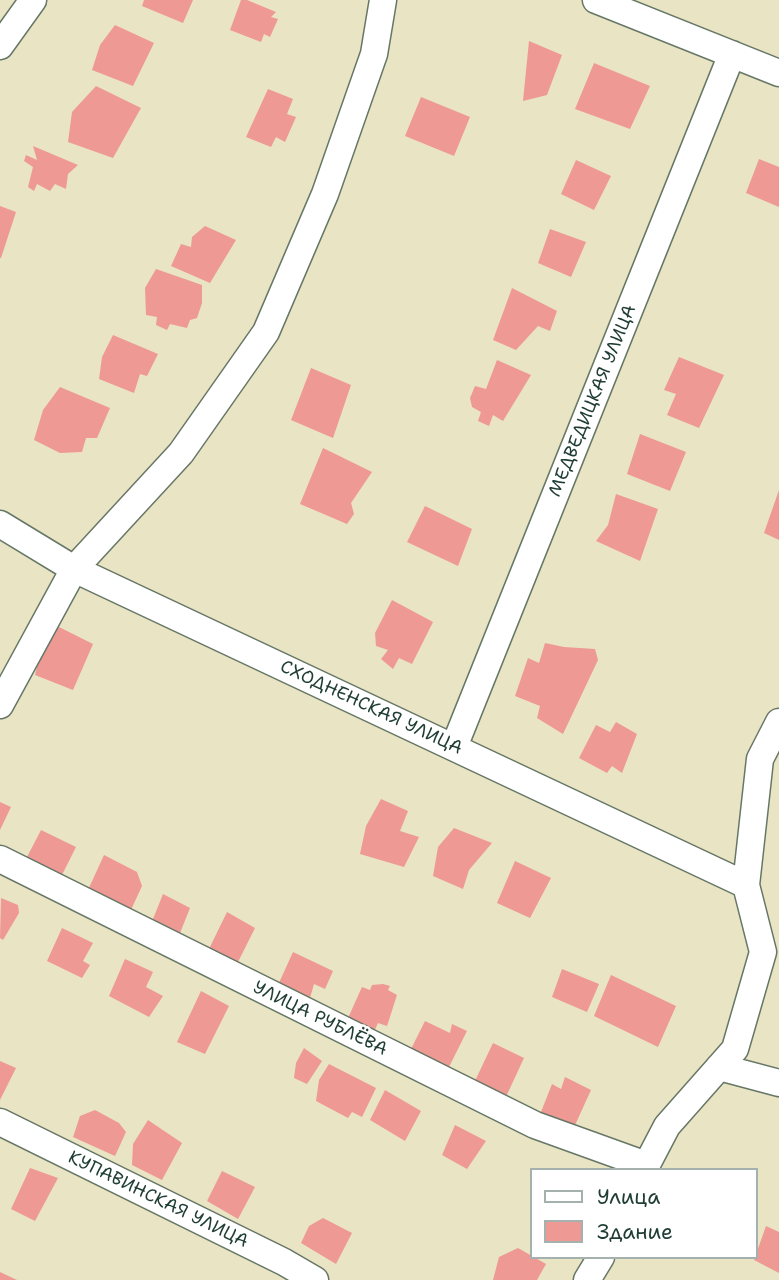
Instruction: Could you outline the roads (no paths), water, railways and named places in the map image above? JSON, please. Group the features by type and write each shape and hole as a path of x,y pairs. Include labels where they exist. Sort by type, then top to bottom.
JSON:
{"street":[{"path":"0,46 33,0"},
{"path":"0,705 74,569 181,453 266,332 325,194 374,54 383,0"},
{"path":"596,0 779,73"},
{"name":"МЕДВЕДИЦКАЯ УЛИЦА","path":"454,747 732,54"},
{"name":"СХОДНЕНСКАЯ УЛИЦА","path":"0,524 74,569 747,885"},
{"path":"645,1168 667,1126 735,1049 763,953 747,885 760,759 779,722"},
{"name":"УЛИЦА РУБЛЁВА","path":"0,859 535,1125 645,1168"},
{"path":"719,1067 779,1083"},
{"name":"КУПАВИНСКАЯ УЛИЦА","path":"0,1122 284,1262 315,1280"},
{"path":"587,1280 600,1259"}]}
